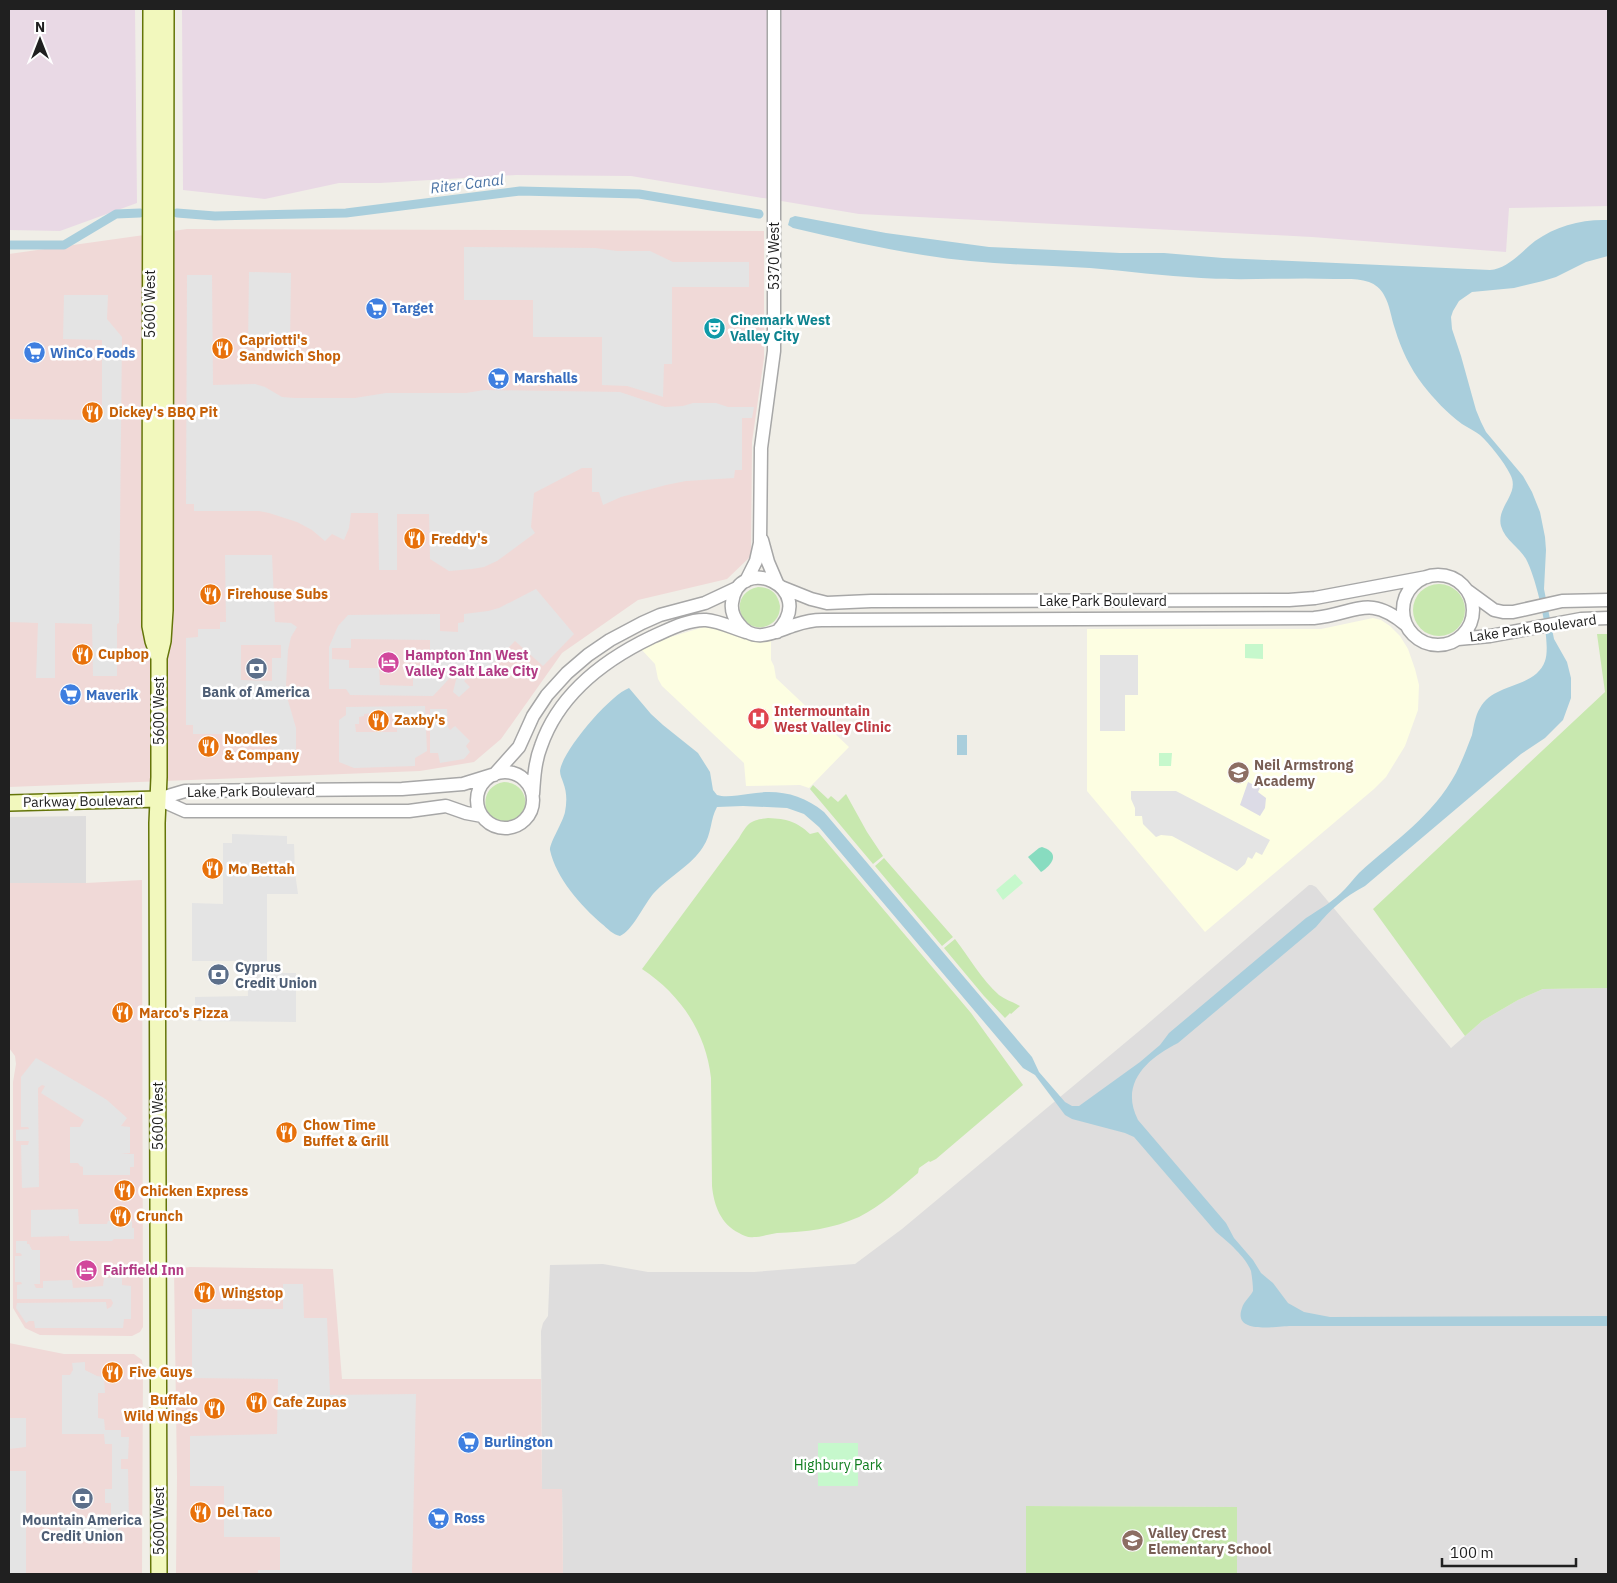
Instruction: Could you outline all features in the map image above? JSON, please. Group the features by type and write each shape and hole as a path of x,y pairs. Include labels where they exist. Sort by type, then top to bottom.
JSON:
{"main road":[{"name":"5600 West","path":"151,9 150,626 152,641 159,658"},
{"name":"5600 West","path":"159,1574 157,842 159,658 164,627 166,9"},
{"path":"150,443 157,464 157,524 161,532 165,534"},
{"path":"150,534 154,535 157,540 157,603 164,627"},
{"name":"Parkway Boulevard","path":"9,803 158,799"}],"street":[{"name":"5370 West","path":"742,585 756,561 760,533 761,448 772,374 774,339 774,9"},
{"name":"5370 West","path":"760,533 768,562 779,585"},
{"path":"1444,576 1460,583 1466,589 1473,612 1468,627 1458,639 1442,645 1425,643 1412,633 1406,625 1403,609 1404,601 1413,586 1427,578 1444,576"},
{"path":"761,578 772,580 779,585 787,597 788,609 785,622 777,632 764,635 751,634 714,621 698,621 660,634 611,660 583,683 556,715 546,734 538,756 533,803 525,819 519,824 503,828 495,826 483,817 477,803 477,795 484,781 493,775 517,750 533,716 547,695 567,673 588,655 615,636 647,620 706,603 761,578"},
{"name":"Lake Park Boulevard","path":"779,585 818,601 833,604 871,601 1289,600 1315,598 1427,578"},
{"path":"742,585 733,600 733,612 737,623 751,634"},
{"name":"Lake Park Boulevard","path":"1466,589 1494,610 1503,612 1513,612 1562,601 1608,600"},
{"name":"Lake Park Boulevard","path":"777,632 794,625 822,620 1314,618 1369,607 1386,610 1406,625"},
{"name":"Lake Park Boulevard","path":"1458,639 1490,636 1581,619 1608,618"},
{"path":"493,775 507,772 520,776 533,794"},
{"name":"Lake Park Boulevard","path":"158,799 185,791 417,788 463,784 493,775"},
{"name":"Lake Park Boulevard","path":"158,799 185,811 408,811 446,806 483,817"}],"shaded area":[{"path":"9,9 135,9 137,203 60,231 9,230"},
{"path":"182,9 1608,9 1608,206 1509,208 1506,252 1312,237 859,214 631,176 516,175 380,183 339,183 265,199 183,190"},
{"path":"187,229 764,231 764,358 752,442 751,556 727,579 638,600 562,653 501,739 474,762 420,771 9,787 9,254"},
{"path":"464,247 596,248 617,251 650,251 673,262 749,262 749,287 672,287 672,364 664,364 663,397 627,386 602,385 602,337 533,337 533,300 464,300"},
{"path":"249,272 291,273 290,347 248,347"},
{"path":"187,275 212,275 213,385 255,384 265,387 282,397 294,398 355,398 386,393 466,393 484,390 620,392 665,407 683,406 693,403 716,403 728,407 754,407 752,418 742,418 742,470 735,470 734,478 686,481 666,485 621,497 603,505 599,492 592,492 592,468 582,468 534,493 531,527 535,533 497,561 484,567 449,571 430,559 429,514 397,514 397,570 379,570 378,513 351,513 349,528 344,540 332,534 325,541 312,530 297,522 269,513 259,511 194,511 194,504 186,504"},
{"path":"64,295 108,295 107,319 122,337 117,676 93,676 92,624 55,623 55,678 36,678 38,623 9,622 9,419 102,420 102,340 63,339"},
{"path":"225,555 272,555 275,622 291,623 297,627 291,637 288,650 286,684 287,697 296,728 296,761 272,761 271,734 193,734 193,725 186,725 186,638 198,637 198,629 220,629 220,622 226,622","holes":["241,645 281,645 281,658 272,658 272,681 241,680"]},
{"path":"536,589 574,634 543,666 515,641 483,674 477,669 464,681 470,687 459,697 453,692 459,668 433,696 350,695 346,689 329,689 329,647 338,626 348,615 440,614 440,631 458,632 458,623 464,622 464,614 499,608","holes":["351,639 430,640 430,666 413,666 413,686 380,685 379,668 349,668 349,660 332,659 332,648 351,648"]},
{"name":"Neil Armstrong Academy","path":"1373,618 1381,620 1390,626 1400,636 1408,649 1419,685 1418,710 1405,746 1386,777 1374,789 1205,932 1087,791 1087,629 1321,629"},
{"name":"Intermountain West Valley Clinic","path":"704,627 749,639 771,640 771,660 776,678 849,747 809,788 800,785 746,786 744,763 662,686 658,679 655,664 641,649 667,638"},
{"path":"1100,655 1138,655 1138,695 1125,695 1125,731 1100,731"},
{"path":"425,706 427,751 415,758 415,766 354,768 339,762 339,720 346,715 346,707","holes":["364,714 397,714 397,732 356,732 355,724 359,724 359,717 364,716"]},
{"path":"430,709 447,709 448,727 450,730 455,726 470,741 466,746 470,752 464,759 440,763 438,753 430,753"},
{"path":"1248,782 1260,788 1258,792 1266,798 1265,808 1260,816 1240,805"},
{"path":"1131,791 1176,791 1270,840 1262,855 1256,852 1252,859 1248,857 1245,864 1237,871 1172,836 1161,835 1156,837 1143,824 1142,816 1135,816"},
{"path":"86,816 86,883 9,883 9,817"},
{"path":"232,834 287,836 287,844 294,844 298,894 267,894 267,973 296,973 296,1022 195,1021 195,997 248,996 247,961 192,961 192,903 223,904 223,843 232,843"},
{"path":"142,880 143,1327 140,1332 132,1336 40,1335 25,1328 13,1308 13,1082 16,1064 15,1056 9,1048 9,883 86,883"},
{"path":"1309,885 1316,887 1451,1048 1482,1021 1518,1000 1543,989 1608,988 1608,1574 1237,1574 1237,1507 1026,1506 1026,1574 563,1574 562,1489 542,1489 541,1331 543,1323 548,1316 550,1265 603,1264 648,1272 754,1272 855,1264 902,1229 1144,1027"},
{"path":"36,1058 107,1100 127,1118 121,1126 130,1127 130,1153 121,1154 134,1154 134,1167 130,1167 130,1175 83,1175 83,1167 78,1163 70,1163 70,1127 80,1127 84,1120 41,1093 45,1086 42,1085 38,1088 39,1187 22,1188 21,1145 28,1145 29,1141 16,1141 16,1130 29,1129 28,1127 21,1127 21,1077"},
{"path":"78,1209 79,1224 107,1224 108,1221 132,1221 134,1239 70,1241 68,1233 68,1236 31,1237 31,1210"},
{"path":"16,1241 27,1241 32,1250 40,1250 40,1284 34,1284 36,1288 43,1288 43,1281 72,1280 73,1288 103,1286 104,1278 122,1277 122,1285 131,1286 131,1319 124,1319 123,1328 35,1328 34,1321 26,1323 16,1308 17,1303 106,1302 107,1309 113,1303 111,1299 17,1299 17,1285 22,1284 21,1282 15,1282 15,1256 22,1255 16,1253"},
{"path":"190,1267 333,1269 342,1379 541,1379 542,1489 562,1489 563,1574 176,1574 177,1477 174,1269"},
{"path":"283,1284 303,1284 304,1318 327,1318 330,1395 416,1394 412,1574 258,1574 258,1570 280,1570 280,1537 224,1537 224,1486 190,1486 190,1436 277,1434 278,1379 192,1378 192,1309 283,1309"},
{"path":"9,1343 64,1354 134,1354 142,1360 142,1574 9,1574"},
{"path":"85,1362 85,1370 104,1377 105,1393 98,1393 98,1418 104,1419 105,1430 121,1430 121,1437 129,1437 128,1459 121,1459 121,1469 128,1469 129,1524 120,1525 114,1535 114,1541 63,1542 61,1525 65,1525 65,1518 90,1518 91,1524 98,1525 107,1521 111,1514 111,1503 105,1503 105,1489 112,1489 112,1444 105,1444 104,1434 62,1434 62,1375 70,1375 73,1370 72,1363"},
{"path":"9,1418 26,1418 26,1447 9,1449"},
{"path":"9,1471 26,1471 26,1574 9,1574"}],"green space":[{"path":"1439,584 1453,588 1461,596 1465,610 1461,624 1453,632 1439,636 1425,632 1417,624 1413,610 1417,596 1425,588"},
{"path":"758,587 766,588 773,592 780,606 779,614 774,621 769,625 759,627 751,626 745,621 741,614 740,606 742,598 748,591"},
{"path":"1597,634 1608,634 1608,988 1543,989 1518,1000 1482,1021 1465,1036 1373,909 1605,692"},
{"path":"1245,644 1263,644 1263,659 1245,658"},
{"path":"1159,753 1172,753 1171,766 1159,766"},
{"path":"504,782 513,784 524,795 526,803 524,810 514,821 505,822 497,820 491,816 485,804 486,796 490,790"},
{"path":"813,785 828,799 831,796 838,802 846,794 883,856 873,864 810,789"},
{"path":"768,818 791,821 810,834 818,832 971,1013 1023,1085 936,1159 929,1161 919,1168 918,1173 890,1197 867,1213 829,1227 750,1237 741,1234 727,1225 715,1201 712,1186 711,1078 708,1061 697,1030 679,1002 656,979 642,969 747,826 753,821"},
{"path":"1042,847 1051,852 1053,859 1041,872 1028,857"},
{"path":"884,858 953,937 942,946 875,866"},
{"path":"1015,874 1023,883 1003,900 996,890"},
{"path":"955,939 993,989 1002,997 1020,1006 1011,1014 1005,1018 944,948"},
{"name":"Highbury Park","path":"818,1443 858,1443 858,1486 818,1486"},
{"name":"Valley Crest Elementary School","path":"1026,1506 1237,1507 1237,1574 1026,1574"}],"water":[{"path":"795,216 886,233 989,247 1120,253 1164,253 1223,258 1490,270 1509,263 1535,241 1552,231 1579,222 1608,220 1608,256 1586,262 1556,277 1543,281 1514,288 1472,292 1459,301 1451,317 1452,329 1481,422 1486,432 1523,476 1540,512 1546,550 1544,589 1554,639 1567,662 1571,678 1571,698 1563,720 1545,738 1521,754 1365,886 1338,904 1316,927 1178,1043 1156,1056 1140,1073 1134,1083 1132,1094 1133,1107 1138,1120 1226,1223 1234,1238 1253,1260 1261,1273 1273,1283 1288,1303 1304,1312 1330,1317 1608,1316 1608,1326 1249,1326 1243,1322 1241,1317 1244,1303 1253,1291 1251,1271 1241,1255 1216,1232 1134,1137 1072,1119 1065,1115 1035,1075 1023,1068 819,827 804,814 787,808 717,807 706,842 698,854 653,894 629,929 620,936 610,931 594,917 570,891 558,871 550,850 566,808 566,793 560,771 569,751 588,725 610,701 629,688 651,714 698,753 710,772 713,790 717,795 728,796 778,792 806,800 824,812 1032,1057 1039,1072 1065,1102 1072,1106 1079,1106 1140,1062 1160,1045 1169,1033 1306,918 1327,905 1359,873 1412,827 1436,802 1456,773 1472,735 1477,714 1486,700 1504,689 1533,676 1540,670 1545,661 1547,652 1545,625 1534,580 1526,559 1501,526 1502,512 1513,488 1510,474 1501,459 1484,439 1446,411 1418,379 1400,344 1386,299 1378,287 1373,284 1352,279 1201,278 944,258 874,246 793,228 788,225 790,218"},
{"path":"957,735 967,735 967,755 957,755"}],"waterway":[{"name":"Riter Canal","path":"177,213 215,216 346,213 520,191 639,194 759,214"},
{"name":"Riter Canal","path":"9,245 64,245 116,214 140,213"}],"place":[{"name":"Target","path":"376,308"},
{"name":"Cinemark West Valley City","path":"714,328"},
{"name":"Capriotti's Sandwich Shop","path":"223,348"},
{"name":"WinCo Foods","path":"34,353"},
{"name":"Marshalls","path":"498,378"},
{"name":"Dickey's BBQ Pit","path":"93,412"},
{"name":"Freddy's","path":"415,539"},
{"name":"Firehouse Subs","path":"211,594"},
{"name":"Cupbop","path":"82,654"},
{"name":"Hampton Inn West Valley Salt Lake City","path":"389,663"},
{"name":"Bank of America","path":"256,669"},
{"name":"Maverik","path":"70,695"},
{"name":"Intermountain West Valley Clinic","path":"758,719"},
{"name":"Zaxby's","path":"378,720"},
{"name":"Noodles & Company","path":"208,747"},
{"name":"Neil Armstrong Academy","path":"1238,773"},
{"name":"Mo Bettah","path":"212,869"},
{"name":"Cyprus Credit Union","path":"219,975"},
{"name":"Marco's Pizza","path":"123,1013"},
{"name":"Chow Time Buffet & Grill","path":"287,1133"},
{"name":"Chicken Express","path":"124,1191"},
{"name":"Crunch","path":"120,1216"},
{"name":"Fairfield Inn","path":"87,1270"},
{"name":"Wingstop","path":"205,1293"},
{"name":"Five Guys","path":"113,1372"},
{"name":"Cafe Zupas","path":"257,1402"},
{"name":"Buffalo Wild Wings","path":"214,1408"},
{"name":"Burlington","path":"468,1442"},
{"name":"Mountain America Credit Union","path":"82,1498"},
{"name":"Del Taco","path":"201,1512"},
{"name":"Ross","path":"438,1518"},
{"name":"Valley Crest Elementary School","path":"1132,1541"}]}
